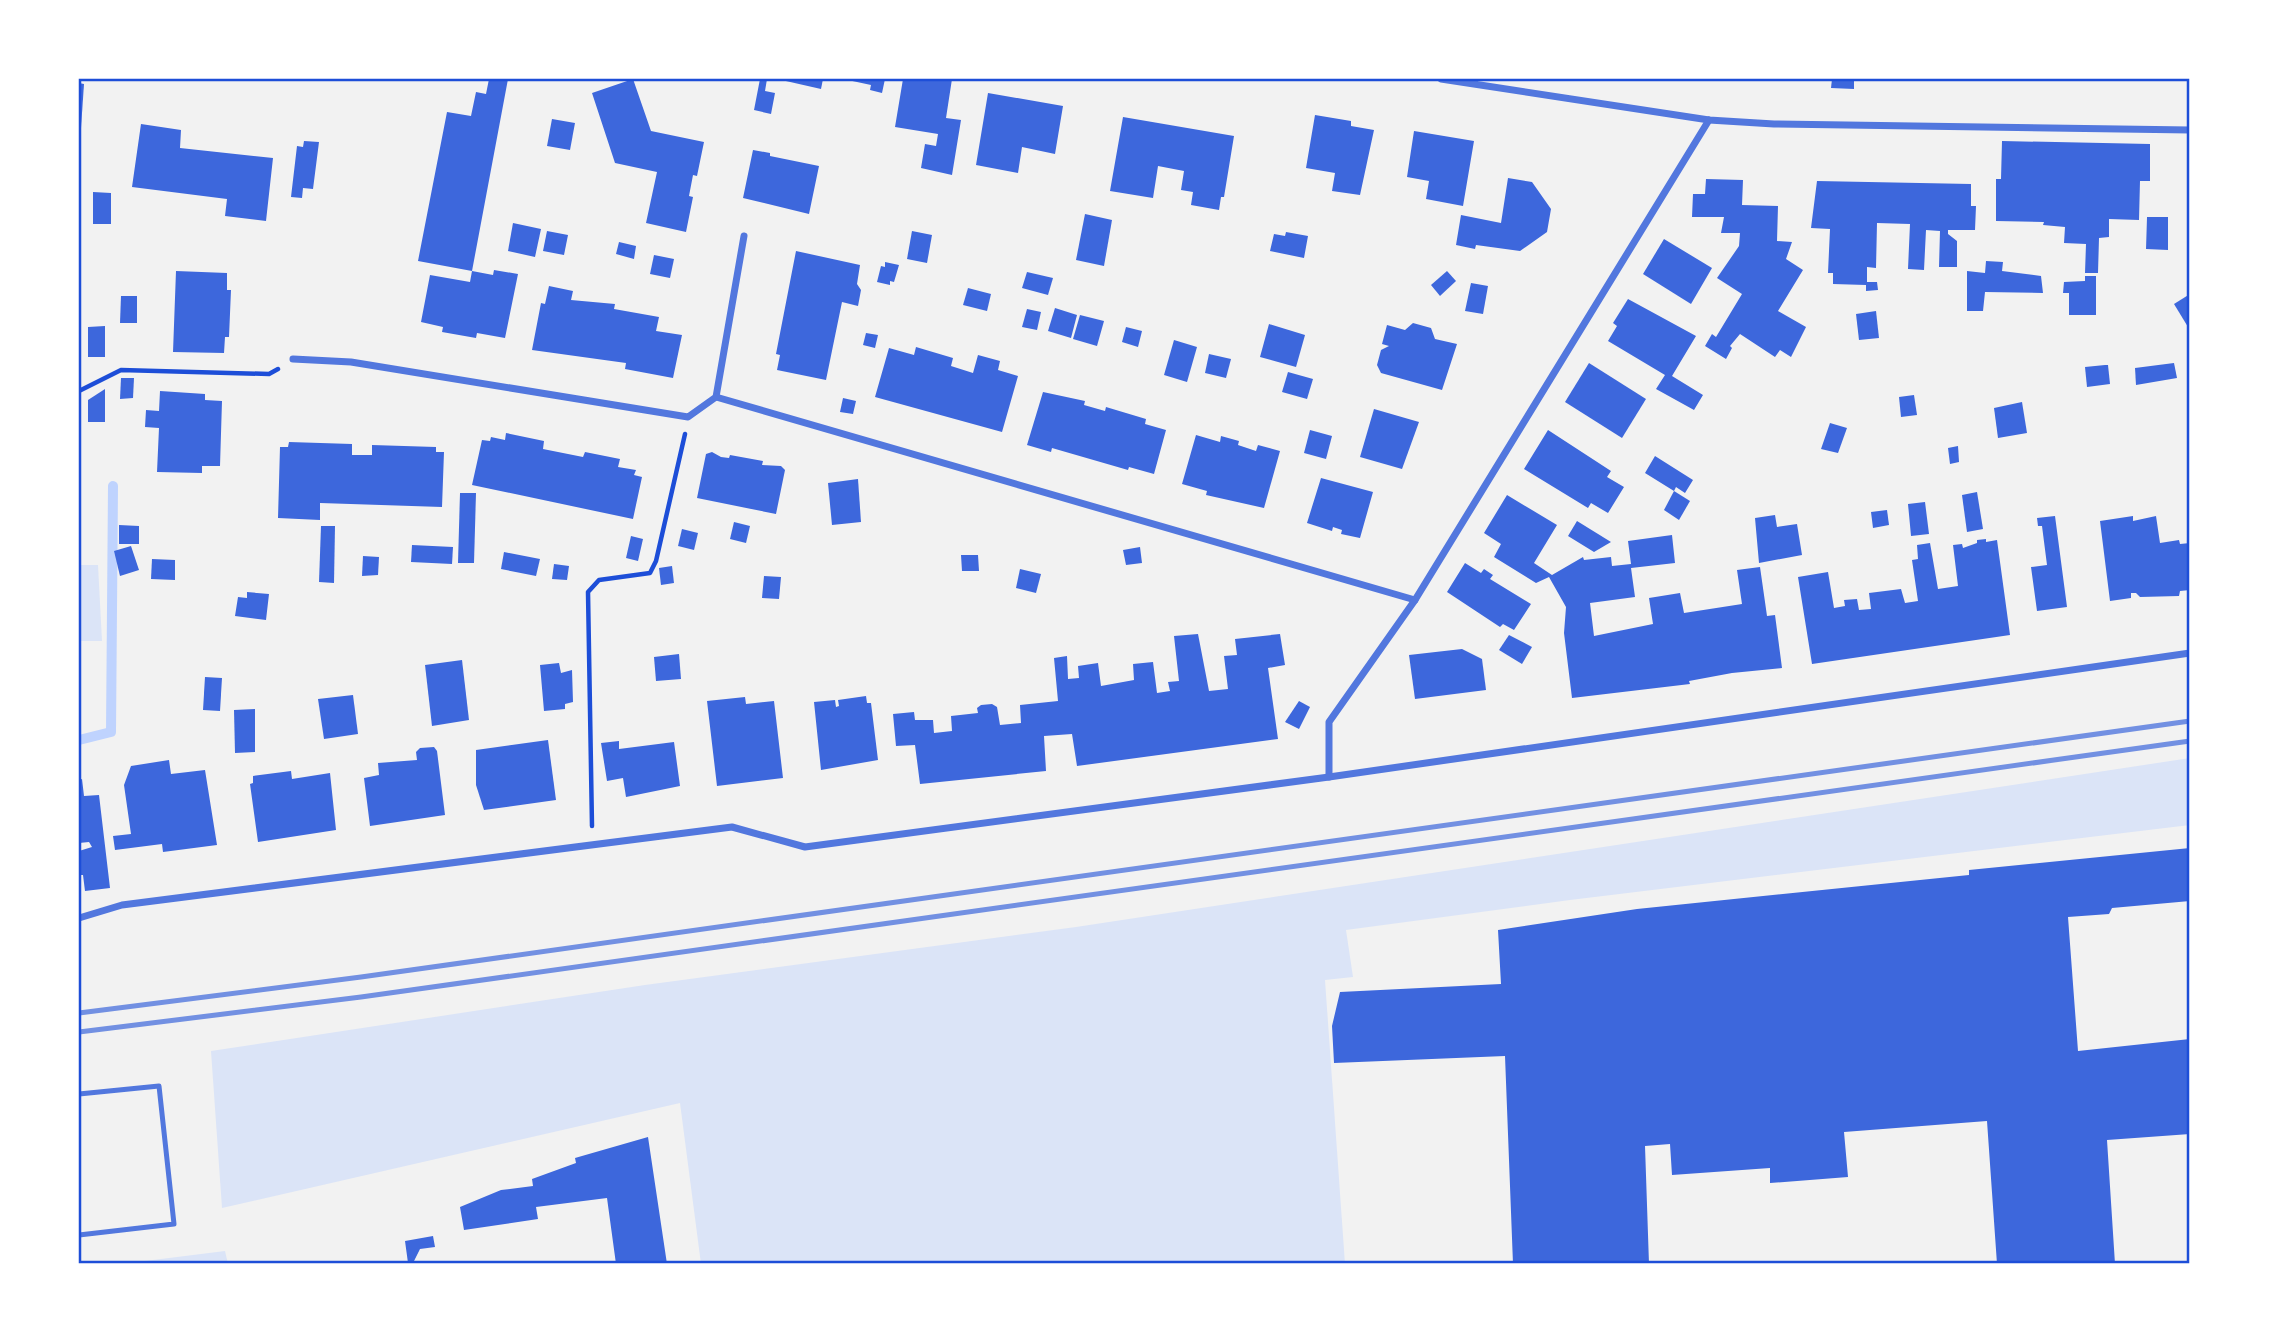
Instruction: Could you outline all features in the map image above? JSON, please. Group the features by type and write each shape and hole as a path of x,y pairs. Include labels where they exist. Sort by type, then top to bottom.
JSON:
{"street":[{"path":"1441,79 1709,120 1774,124 2190,130"},
{"path":"1329,776 1329,722 1415,600 1709,120"},
{"path":"293,359 351,362 688,417 716,397 744,236"},
{"path":"716,397 1415,600"},
{"path":"79,918 122,905 732,827 805,847 1329,776 2190,653"}],"lane":[{"path":"79,1094 159,1086 174,1224 79,1235"}],"path":[{"path":"79,391 121,370 269,374 293,359"},
{"path":"593,844 587,594 593,583 599,580 645,575 653,568 688,417"}],"shaded area":[{"path":"79,565 98,565 102,641 79,641"},
{"path":"2190,758 2190,825 1570,900 1346,930 1353,977 1325,980 1345,1264 701,1264 680,1103 222,1208 211,1051 645,985 1076,927"},
{"path":"225,1251 228,1264 121,1264"}],"building":[{"path":"489,79 508,79 472,271 418,261 447,112 471,116 476,92 486,94"},
{"path":"633,79 651,131 704,142 697,176 693,175 689,196 693,197 686,232 646,223 657,172 615,163 592,93"},
{"path":"760,79 767,79 765,91 775,93 771,114 754,110"},
{"path":"777,79 823,79 821,89"},
{"path":"843,79 885,79 882,93 870,90 871,85"},
{"path":"903,79 952,79 946,118 961,120 952,175 921,168 925,144 936,146 938,134 895,127"},
{"path":"1832,79 1854,79 1854,89 1831,88"},
{"path":"79,83 84,84 81,128 79,128"},
{"path":"988,93 1063,106 1055,154 1022,147 1018,173 976,165"},
{"path":"1315,115 1351,121 1351,126 1374,130 1360,195 1332,191 1335,173 1306,168"},
{"path":"1123,117 1234,136 1224,197 1221,197 1219,210 1191,205 1193,192 1181,190 1184,171 1158,166 1153,198 1110,191"},
{"path":"552,119 575,123 570,150 547,146"},
{"path":"141,124 181,130 180,148 273,158 266,221 225,216 227,199 132,187"},
{"path":"1414,131 1474,141 1463,206 1426,199 1429,181 1407,177"},
{"path":"304,141 319,142 313,189 303,188 302,198 291,197 297,146 303,147"},
{"path":"2002,141 2150,144 2150,181 2140,181 2139,220 2109,219 2109,237 2099,238 2098,273 2085,273 2086,244 2064,243 2065,227 2043,225 2044,222 1996,221 1996,179 2001,179"},
{"path":"753,150 819,166 809,214 743,198"},
{"path":"1508,178 1532,182 1551,209 1547,232 1520,251 1476,245 1475,249 1456,245 1461,215 1501,223"},
{"path":"1706,179 1743,180 1742,205 1778,206 1777,241 1792,242 1786,259 1803,270 1778,311 1806,327 1791,357 1780,350 1775,357 1740,334 1730,346 1732,348 1726,359 1705,346 1712,334 1716,337 1742,294 1717,278 1739,246 1740,233 1721,233 1724,217 1692,217 1693,194 1705,194"},
{"path":"1817,181 1971,184 1971,206 1976,206 1975,230 1948,230 1948,234 1957,241 1957,267 1939,267 1940,231 1926,230 1924,270 1908,269 1910,224 1877,223 1876,268 1867,267 1867,282 1877,282 1878,290 1866,291 1866,285 1833,284 1833,273 1828,273 1830,229 1811,228"},
{"path":"93,192 111,193 111,224 93,224"},
{"path":"1085,214 1112,220 1104,266 1076,260"},
{"path":"2147,217 2168,217 2168,250 2146,249"},
{"path":"513,223 541,229 535,257 508,251"},
{"path":"547,231 568,235 564,255 543,251"},
{"path":"912,231 932,235 927,263 907,259"},
{"path":"1286,232 1308,236 1304,258 1270,251 1274,234 1285,236"},
{"path":"1664,239 1712,268 1691,304 1643,274"},
{"path":"619,242 636,246 634,259 616,254"},
{"path":"796,251 860,265 857,284 861,290 858,306 842,302 826,380 777,370 780,355 776,354"},
{"path":"654,255 674,259 670,278 650,274"},
{"path":"1986,261 2003,262 2002,271 2041,276 2043,293 1985,292 1983,311 1967,311 1967,271 1985,273"},
{"path":"885,262 899,265 894,282 890,281 890,285 877,282 881,266 885,267"},
{"path":"494,270 518,274 505,338 477,333 476,338 442,332 443,327 421,322 430,275 470,282 472,271 493,275"},
{"path":"176,271 227,273 227,290 231,290 229,337 225,337 224,353 173,352"},
{"path":"1447,271 1456,281 1440,296 1431,285"},
{"path":"1027,272 1053,278 1048,295 1022,288"},
{"path":"2085,276 2096,276 2096,315 2069,315 2069,293 2063,293 2064,282 2085,281"},
{"path":"1471,283 1488,286 1483,314 1465,311"},
{"path":"549,286 573,291 571,300 615,304 614,309 659,317 656,331 682,335 673,378 625,369 626,363 532,350 541,303 545,304"},
{"path":"968,288 991,294 987,311 963,305"},
{"path":"2190,294 2190,324 2188,327 2174,304"},
{"path":"121,296 137,296 137,323 120,323"},
{"path":"1628,299 1696,336 1672,376 1703,395 1694,410 1656,389 1665,375 1608,341 1617,326 1613,323"},
{"path":"1055,308 1077,315 1071,338 1048,331"},
{"path":"1027,309 1041,312 1037,330 1022,327"},
{"path":"1876,311 1879,338 1859,340 1856,314"},
{"path":"1080,315 1104,321 1097,346 1073,339"},
{"path":"1413,323 1431,328 1435,339 1457,344 1442,390 1381,373 1377,365 1381,350 1389,346 1382,344 1387,325 1405,330"},
{"path":"1269,324 1305,335 1296,367 1260,357"},
{"path":"105,326 105,357 88,357 88,327"},
{"path":"1126,327 1142,331 1138,347 1122,342"},
{"path":"866,333 878,335 875,348 863,345"},
{"path":"1174,340 1197,347 1187,382 1164,375"},
{"path":"916,347 953,358 951,366 973,373 978,355 1000,361 998,370 1018,376 1002,432 875,397 889,348 914,355"},
{"path":"1209,354 1231,359 1226,378 1205,373"},
{"path":"1589,363 1646,399 1622,438 1565,402"},
{"path":"2174,363 2177,378 2136,385 2135,368"},
{"path":"2108,365 2110,384 2087,387 2085,367"},
{"path":"1288,372 1313,379 1307,399 1282,392"},
{"path":"121,378 134,378 133,398 120,399"},
{"path":"105,389 105,422 88,422 88,400"},
{"path":"160,391 205,394 205,400 222,401 220,466 202,466 202,473 157,472 159,428 145,427 146,410 159,411"},
{"path":"1043,392 1085,401 1084,405 1105,411 1106,407 1146,419 1145,424 1166,430 1154,474 1129,467 1128,470 1052,448 1051,452 1027,445"},
{"path":"1914,395 1917,415 1901,417 1899,397"},
{"path":"843,398 856,401 853,414 840,412"},
{"path":"2022,402 2027,433 1998,438 1994,408"},
{"path":"1374,409 1419,422 1402,469 1360,457"},
{"path":"1830,423 1847,428 1838,453 1821,449"},
{"path":"1310,430 1332,436 1326,459 1304,453"},
{"path":"1548,430 1611,471 1607,477 1624,487 1608,513 1591,503 1588,508 1524,469"},
{"path":"506,433 544,441 543,449 583,457 585,452 620,459 618,467 636,470 634,475 642,477 633,519 472,485 482,440 490,441 491,437 505,440"},
{"path":"1196,435 1220,442 1221,436 1239,441 1238,445 1256,451 1258,445 1280,451 1264,508 1206,495 1207,491 1182,484"},
{"path":"289,442 352,444 352,455 372,455 372,445 436,447 436,452 444,452 442,507 320,503 320,520 278,518 280,447 288,447"},
{"path":"1958,446 1959,462 1950,464 1948,448"},
{"path":"712,452 721,457 729,458 730,455 763,461 762,465 781,466 785,470 776,514 697,498 706,454"},
{"path":"1655,456 1693,480 1685,493 1676,487 1674,491 1645,473"},
{"path":"1321,478 1373,492 1360,538 1341,534 1342,530 1333,527 1332,531 1307,523"},
{"path":"858,479 861,522 832,525 828,483"},
{"path":"1674,491 1690,501 1679,520 1664,510"},
{"path":"1977,492 1983,529 1967,532 1962,495"},
{"path":"460,493 476,493 474,563 458,563"},
{"path":"1507,495 1557,525 1534,563 1552,575 1583,557 1584,560 1611,557 1612,566 1631,564 1628,541 1672,535 1675,563 1631,568 1635,597 1590,603 1594,636 1653,624 1649,598 1680,593 1684,613 1742,604 1737,570 1760,567 1767,616 1775,615 1782,668 1732,673 1689,681 1690,684 1572,698 1564,633 1566,607 1549,577 1536,583 1494,557 1501,544 1484,533"},
{"path":"1925,502 1929,534 1911,536 1908,504"},
{"path":"1887,510 1889,525 1873,528 1871,512"},
{"path":"1775,515 1777,527 1797,524 1802,555 1759,563 1755,518"},
{"path":"2055,516 2067,607 2037,611 2031,567 2047,565 2042,526 2038,526 2037,518"},
{"path":"2133,516 2133,521 2156,516 2160,543 2179,540 2180,544 2190,543 2190,590 2180,591 2179,596 2140,597 2131,593 2131,598 2110,601 2100,521"},
{"path":"1577,521 1611,542 1594,552 1568,536"},
{"path":"734,522 750,526 746,543 730,539"},
{"path":"119,525 139,526 139,544 119,544"},
{"path":"321,526 335,526 334,583 319,582"},
{"path":"682,529 698,533 694,550 678,546"},
{"path":"631,536 643,539 638,561 626,558"},
{"path":"1986,539 1986,542 1997,540 2010,635 1812,664 1798,577 1828,572 1834,608 1845,606 1844,600 1857,599 1859,610 1871,609 1869,593 1901,589 1905,603 1918,601 1912,560 1918,559 1917,545 1930,543 1938,589 1958,586 1953,545 1962,544 1963,548 1977,543 1977,540"},
{"path":"412,545 453,547 452,564 411,562"},
{"path":"131,546 139,570 120,576 114,551"},
{"path":"1140,547 1142,563 1126,565 1123,550"},
{"path":"504,552 540,559 536,576 501,569"},
{"path":"961,555 978,555 979,571 962,571"},
{"path":"363,556 379,557 378,575 362,576"},
{"path":"152,559 175,560 175,580 151,579"},
{"path":"1465,563 1481,573 1484,569 1493,575 1490,579 1531,604 1514,630 1503,624 1500,627 1447,592"},
{"path":"554,564 569,566 567,580 552,579"},
{"path":"672,566 674,583 661,585 659,568"},
{"path":"1020,569 1041,574 1036,593 1016,588"},
{"path":"764,576 781,577 779,599 762,598"},
{"path":"247,592 269,594 266,620 235,616 238,597 247,598"},
{"path":"1198,634 1209,691 1228,689 1224,656 1237,655 1235,639 1280,634 1285,665 1268,668 1278,739 1077,766 1072,734 1044,736 1046,771 920,784 915,745 896,746 893,714 914,712 915,720 933,720 934,733 952,731 951,716 978,713 977,708 981,705 992,704 997,707 1000,725 1021,723 1020,705 1058,701 1054,658 1067,656 1068,679 1079,678 1078,666 1098,663 1101,686 1134,680 1133,664 1153,662 1157,693 1170,691 1168,682 1179,681 1174,636"},
{"path":"1509,635 1532,647 1522,664 1499,650"},
{"path":"1462,649 1482,659 1486,690 1415,699 1409,655"},
{"path":"679,654 681,679 656,681 654,657"},
{"path":"462,660 469,720 432,726 425,665"},
{"path":"559,663 561,673 572,670 573,702 565,704 565,709 544,711 540,665"},
{"path":"205,677 222,678 220,711 203,710"},
{"path":"353,695 358,734 324,739 318,699"},
{"path":"866,696 867,703 871,703 878,760 821,770 814,702 835,700 836,707 839,706 838,700"},
{"path":"745,697 746,704 774,701 783,778 717,786 707,701"},
{"path":"1299,701 1310,707 1299,729 1285,722"},
{"path":"255,709 255,752 235,753 234,710"},
{"path":"548,740 556,800 484,810 476,785 476,750"},
{"path":"619,741 619,749 674,742 680,786 626,797 623,778 607,781 601,743"},
{"path":"434,747 437,751 445,815 370,826 364,778 379,775 378,763 417,760 416,752 420,748"},
{"path":"169,760 171,774 205,770 217,845 163,852 162,844 115,850 113,836 131,834 124,785 131,766"},
{"path":"291,771 292,779 330,773 336,830 258,842 250,784 253,783 253,776"},
{"path":"82,779 84,796 99,795 110,888 85,891 83,875 79,875 79,851 92,847 89,842 79,843 79,780"},
{"path":"2190,848 2190,901 2112,908 2109,914 2068,917 2078,1051 2190,1039 2190,1134 2107,1140 2115,1264 1997,1264 1987,1121 1844,1132 1848,1177 1770,1183 1770,1168 1672,1175 1670,1144 1645,1146 1649,1264 1513,1264 1505,1056 1334,1063 1332,1026 1340,992 1501,984 1498,930 1637,909 1969,875 1969,870"},
{"path":"648,1137 667,1264 616,1264 607,1198 536,1207 538,1219 464,1230 460,1207 501,1190 533,1186 532,1179 576,1163 575,1158"},
{"path":"433,1236 435,1247 420,1249 413,1263 408,1263 405,1241"}],"waterway":[{"path":"79,740 111,732 113,486"}],"railway":[{"path":"79,1013 361,977 2190,721"},
{"path":"79,1032 361,997 2190,741"}]}
